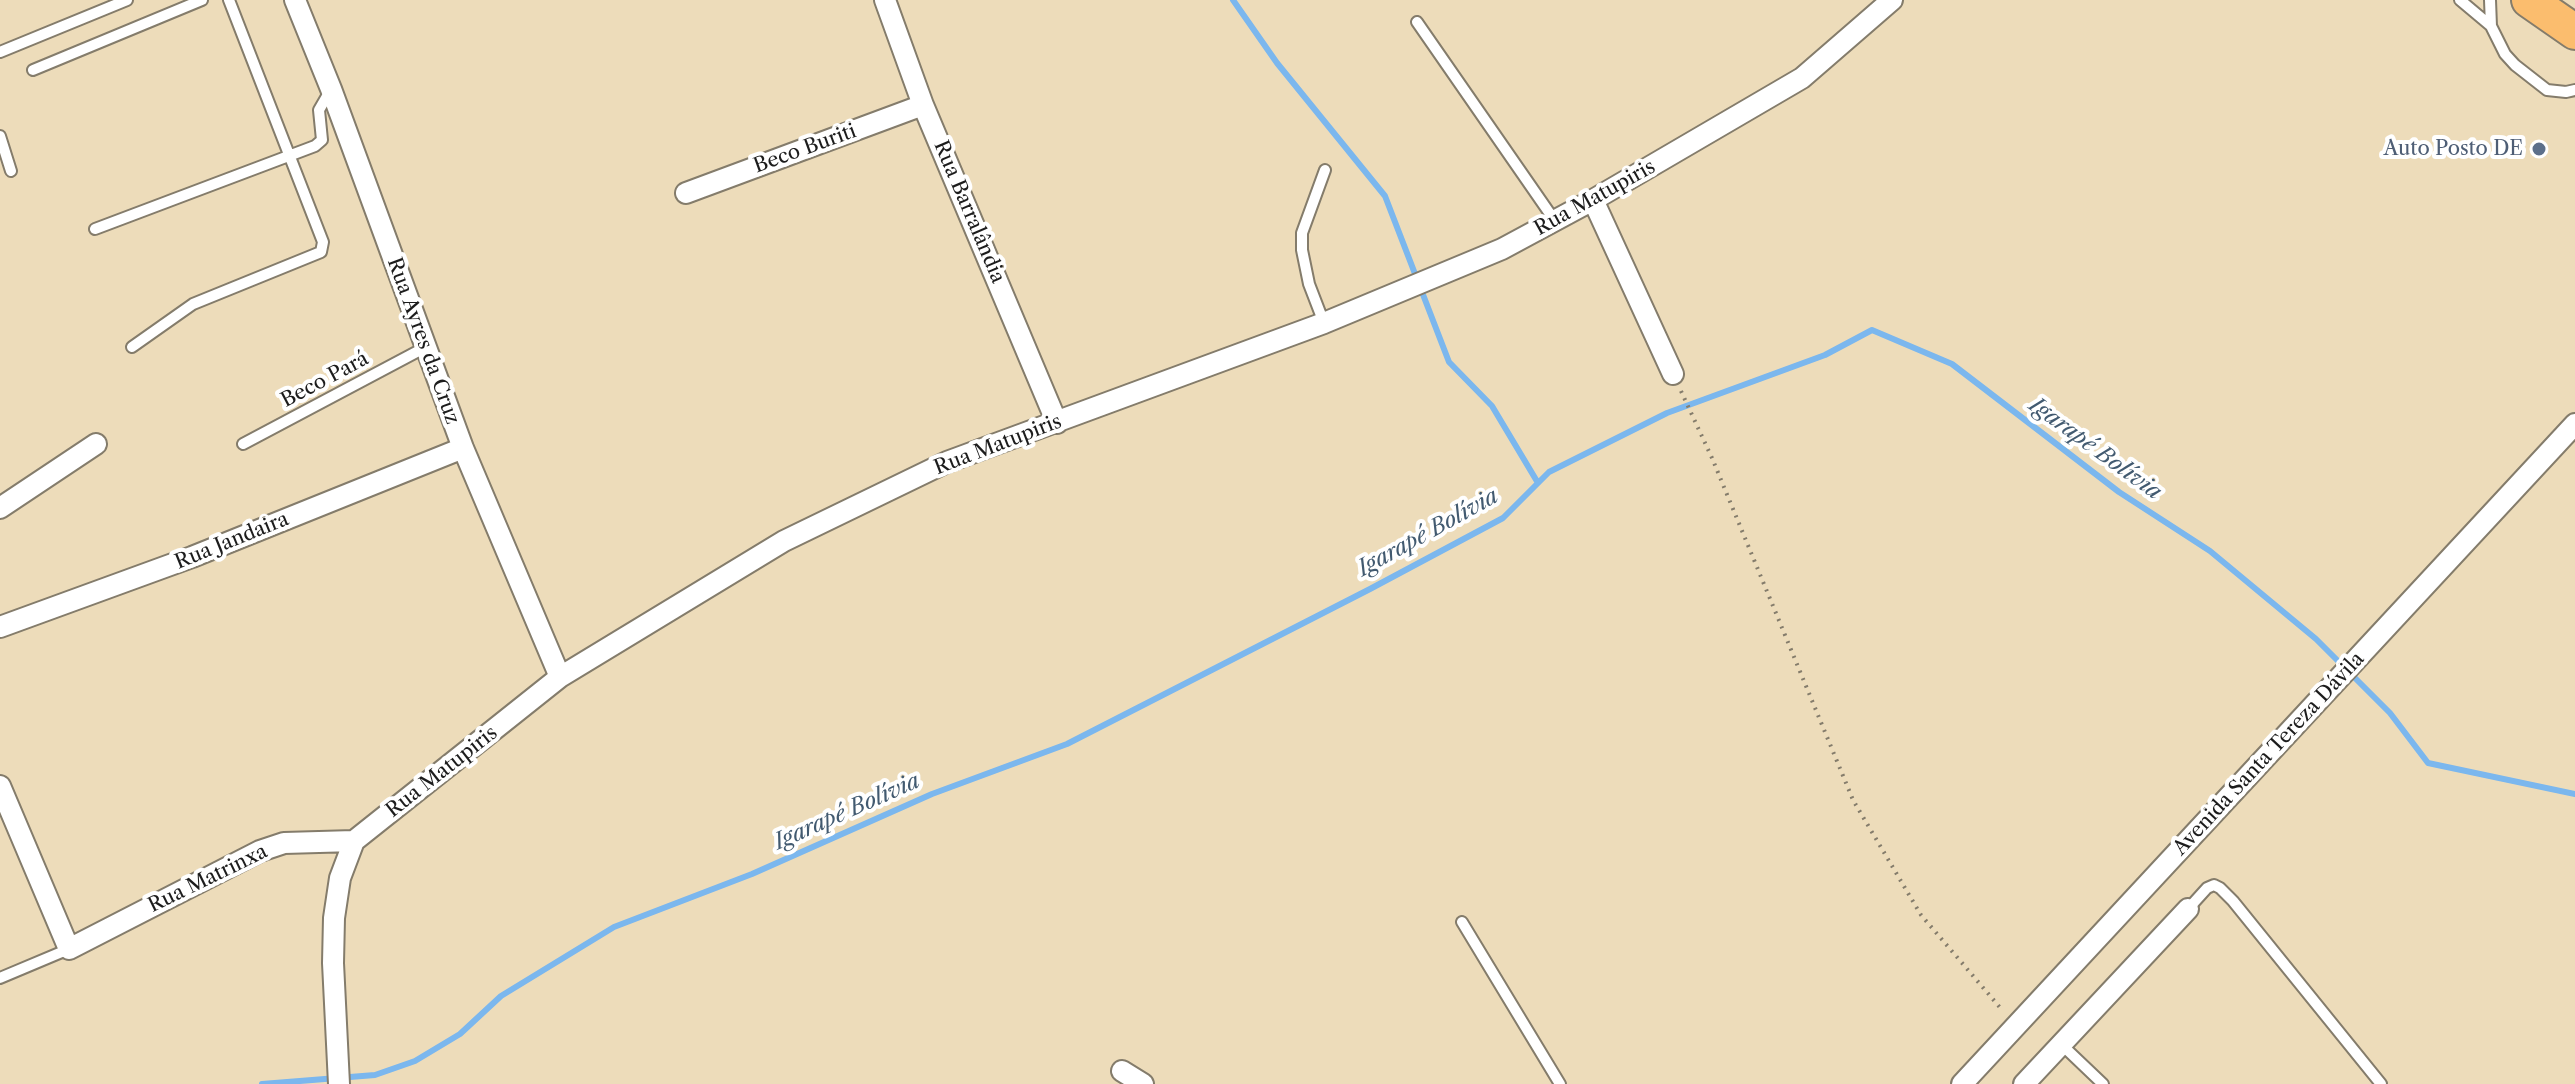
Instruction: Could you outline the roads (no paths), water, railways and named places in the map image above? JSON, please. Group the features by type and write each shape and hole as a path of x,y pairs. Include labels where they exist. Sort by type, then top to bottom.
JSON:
{"highway":[{"path":"2529,0 2575,32"}],"street":[{"name":"Rua Ayres da Cruz","path":"295,0 331,89 463,448 560,677"},
{"name":"Rua Barralândia","path":"885,0 923,105 1057,423"},
{"name":"Rua Matupiris","path":"354,841 560,677 784,541 947,462 1324,323 1502,249 1593,200 1802,78 1892,0"},
{"name":"Beco Buriti","path":"686,193 923,105"},
{"path":"1593,200 1673,374"},
{"name":"Avenida Santa Tereza Dávila","path":"1962,1084 2575,424"},
{"path":"0,508 96,444"},
{"name":"Rua Jandaira","path":"0,627 192,557 463,448"},
{"path":"0,786 69,949"},
{"path":"339,1084 334,918 340,878 354,841"},
{"name":"Rua Matrinxa","path":"69,949 260,851 284,843 354,841"},
{"path":"2024,1084 2188,909"},
{"path":"1122,1071 1143,1084"}],"lane":[{"path":"0,52 127,0"},
{"path":"33,70 202,0"},
{"path":"132,347 193,304 321,252 323,242 229,0"},
{"path":"2460,0 2491,26 2505,54 2515,65 2547,90 2575,90"},
{"path":"2490,0 2491,26"},
{"path":"1417,22 1555,221"},
{"path":"95,229 315,146 322,140 319,110 331,89"},
{"path":"0,136 11,171"},
{"path":"1324,323 1309,284 1302,233 1325,170"},
{"name":"Beco Pará","path":"243,444 424,348"},
{"path":"2188,909 2207,888 2214,885 2220,888 2381,1084"},
{"path":"1462,922 1560,1084"},
{"path":"0,978 69,949"},
{"path":"2061,1044 2103,1084"}],"waterway":[{"path":"1233,0 1277,63 1385,196 1449,362 1492,406 1538,483"},
{"name":"Igarapé Bolívia","path":"262,1084 375,1075 415,1061 460,1034 501,996 614,927 752,874 932,794 1067,744 1503,518 1549,472 1667,413 1825,355 1872,330 1952,364 2119,492 2210,551 2316,639 2390,713 2428,763 2575,794"}],"place":[{"name":"Auto Posto DE","path":"2539,149"}]}
